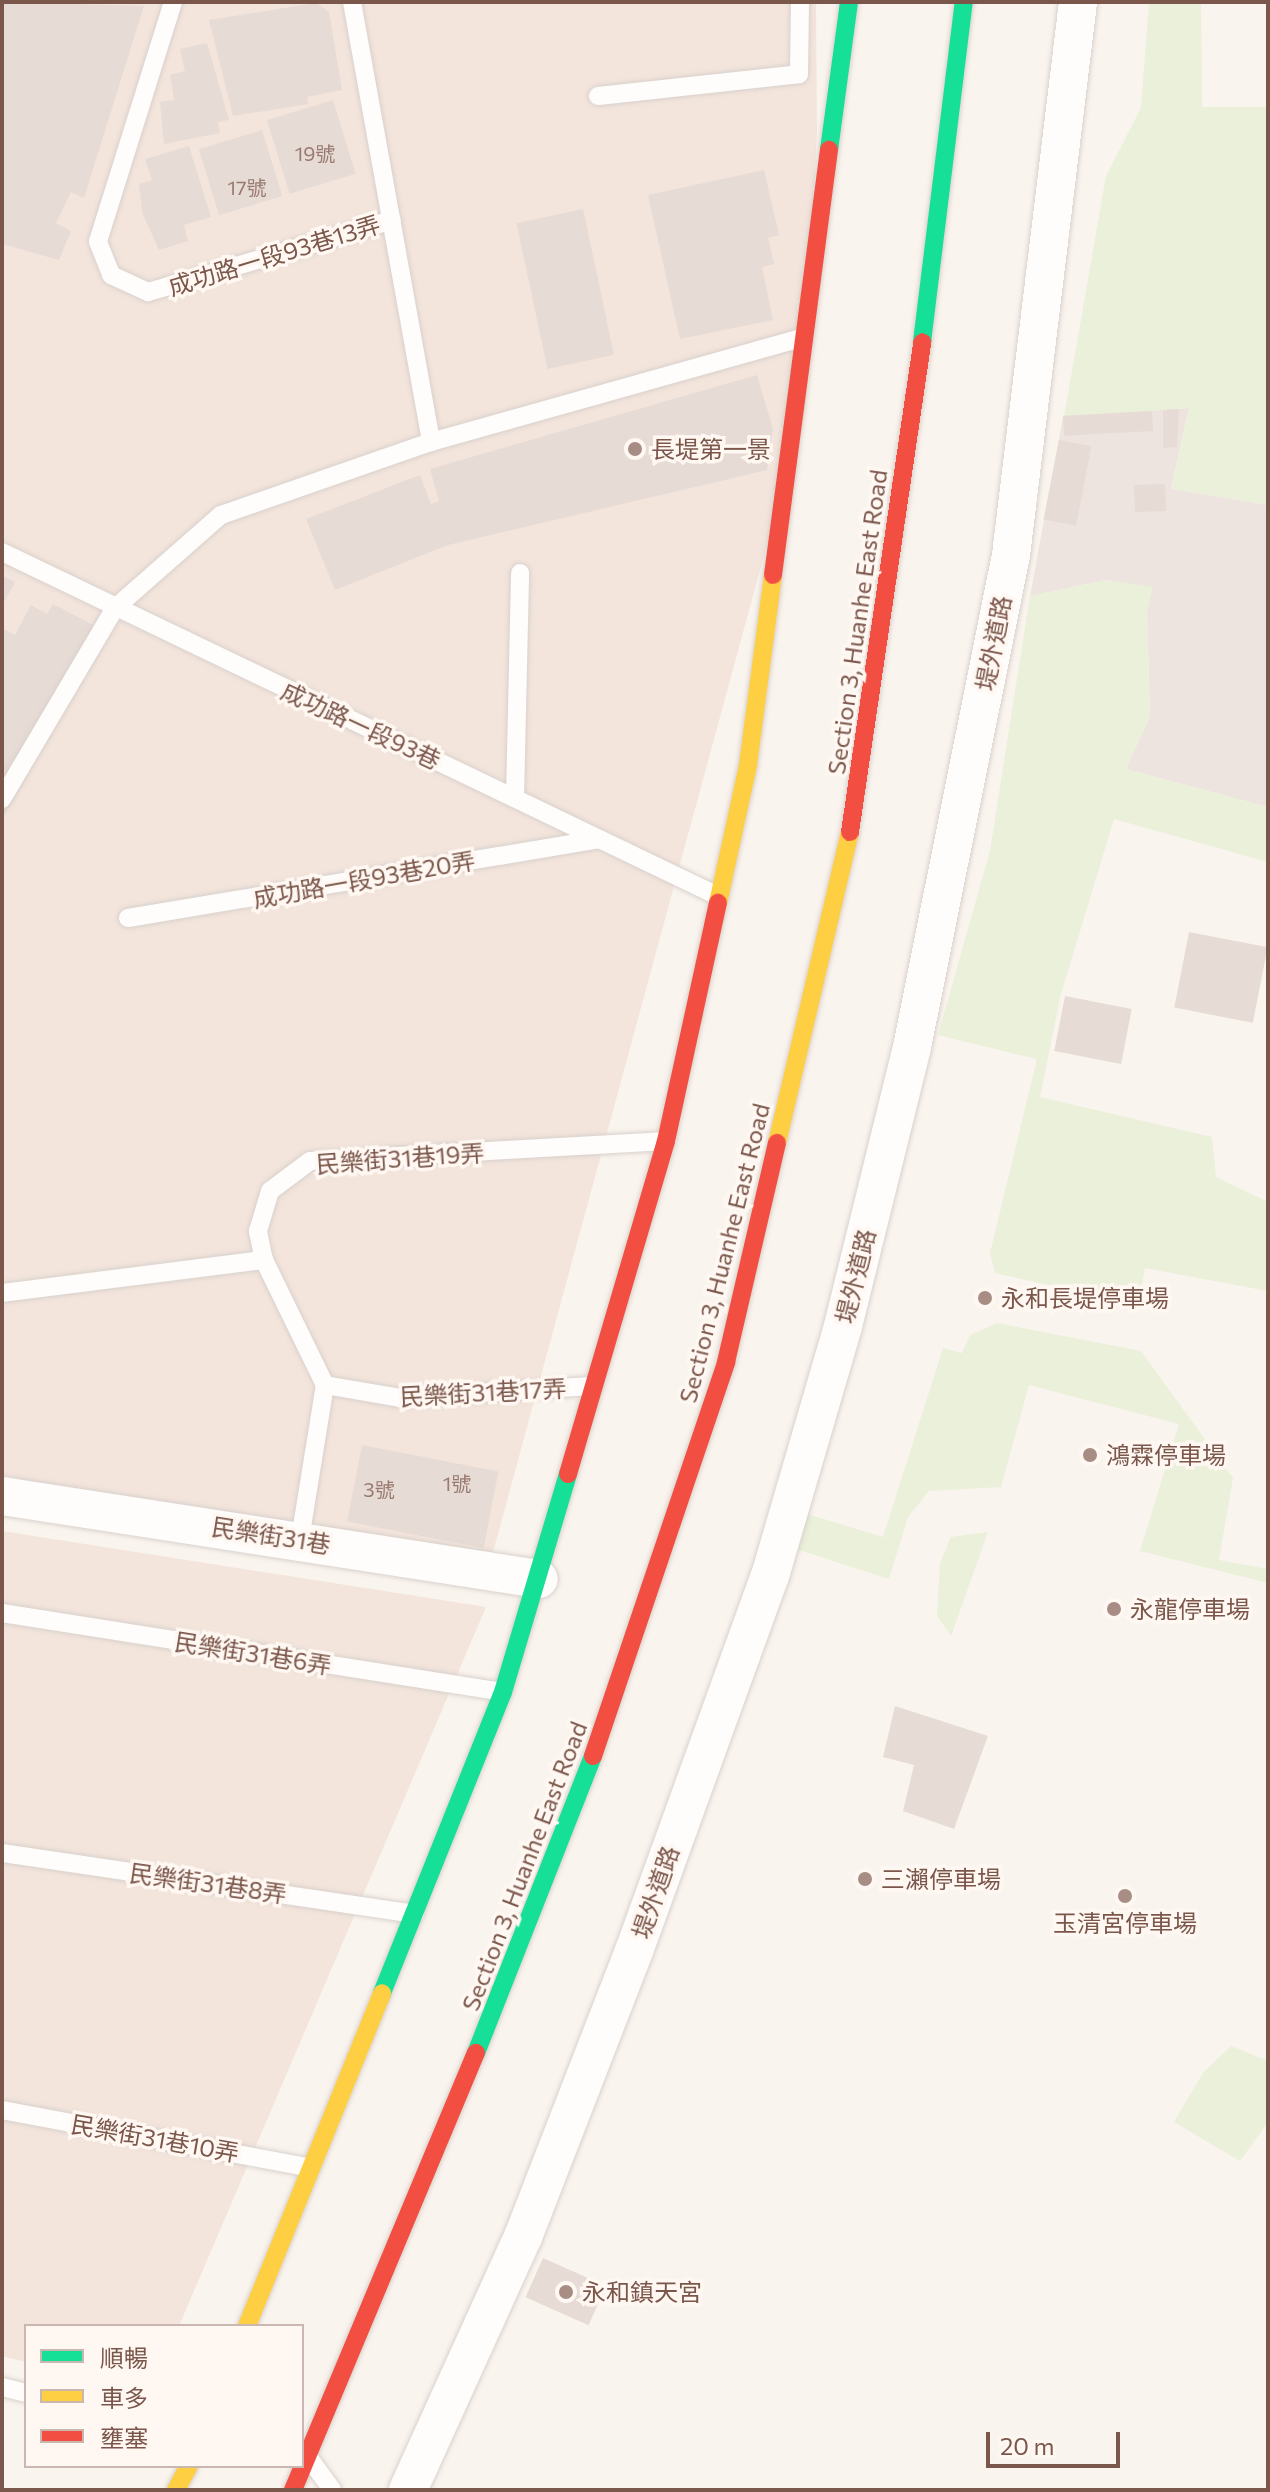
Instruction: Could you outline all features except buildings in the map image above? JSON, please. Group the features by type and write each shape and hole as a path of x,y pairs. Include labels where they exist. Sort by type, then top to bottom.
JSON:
{"street":[{"path":"248,2324 308,2167 415,1914 503,1692 539,1579 666,1141 748,765 808,336 849,2"},
{"name":"Section 3, Huanhe East Road","path":"306,2457 565,1840 726,1362 851,829 957,103 964,2"},
{"name":"堤外道路","path":"408,2490 523,2237 634,1951 770,1576 843,1326 912,1047 1011,555 1078,2"},
{"name":"民樂街31巷","path":"2,1496 300,1539 539,1579"},
{"path":"176,2490 188,2468"},
{"name":"Section 3, Huanhe East Road","path":"293,2490 302,2468"}],"lane":[{"name":"成功路一段93巷13弄","path":"173,2 98,242 111,275 148,292 392,220"},
{"name":"成功路一段93巷13弄","path":"352,2 431,442"},
{"path":"598,96 799,74 800,2"},
{"path":"2,799 115,608 221,515 431,442 808,336"},
{"name":"成功路一段93巷","path":"2,552 721,897"},
{"path":"515,798 520,573"},
{"name":"成功路一段93巷20弄","path":"128,918 599,839"},
{"name":"民樂街31巷19弄","path":"325,1385 264,1260 258,1231 270,1191 310,1161 666,1141"},
{"path":"2,1293 264,1260"},
{"path":"300,1539 325,1385"},
{"name":"民樂街31巷17弄","path":"325,1385 400,1398 594,1386"},
{"name":"民樂街31巷6弄","path":"2,1613 503,1692"},
{"name":"民樂街31巷8弄","path":"2,1853 415,1914"},
{"name":"民樂街31巷10弄","path":"2,2110 308,2167"},
{"path":"2,2387 24,2392"},
{"path":"306,2457 332,2490"}],"shaded area":[{"path":"2,2 816,2 817,132 801,419 486,1578 2,1475"},
{"path":"1189,408 1171,488 1268,505 1268,807 1126,769 1150,716 1147,612 1106,580 1030,596 1063,417"},
{"path":"2,1531 486,1607 180,2324 24,2324 24,2362 2,2356"}],"green space":[{"path":"1149,2 1201,2 1202,107 1268,107 1268,505 1171,489 1189,408 1064,417 1106,176 1141,108"},
{"path":"1106,580 1153,587 1147,612 1150,716 1126,769 1268,807 1268,862 1114,819 1061,994 1040,1097 1212,1137 1216,1177 1268,1202 1268,1291 1145,1268 1138,1305 995,1273 990,1253 1037,1059 938,1035 990,851 1030,596"},
{"path":"997,1323 1141,1351 1233,1478 1219,1560 1268,1569 1268,1583 1140,1551 1179,1424 1029,1385 1001,1487 929,1491 908,1517 889,1579 793,1548 804,1513 883,1537 943,1348 962,1353 970,1335"},
{"path":"988,1532 951,1636 937,1616 940,1563 951,1537"},
{"path":"1231,2046 1268,2061 1268,2122 1240,2161 1174,2122 1203,2073"}],"traffic: fast":[{"path":"829,150 849,2"},
{"path":"922,342 964,2"},
{"path":"382,1993 503,1692 568,1474"},
{"path":"476,2053 593,1756"}],"traffic: slow":[{"path":"718,903 748,765 773,575"},
{"path":"777,1143 850,832"},
{"path":"248,2324 382,1993"},
{"path":"176,2490 188,2468"}],"traffic: jam":[{"path":"773,575 829,150"},
{"path":"850,832 922,342"},
{"path":"568,1474 666,1141 718,903"},
{"path":"593,1756 726,1362 777,1143"},
{"path":"304,2464 476,2053"},
{"path":"293,2490 302,2468"}],"place":[{"name":"長堤第一景","path":"635,449"},
{"name":"永和長堤停車場","path":"985,1298"},
{"name":"鴻霖停車場","path":"1090,1455"},
{"name":"永龍停車場","path":"1114,1609"},
{"name":"三瀨停車場","path":"865,1879"},
{"name":"玉清宮停車場","path":"1125,1896"},
{"name":"永和鎮天宮","path":"566,2292"}]}
